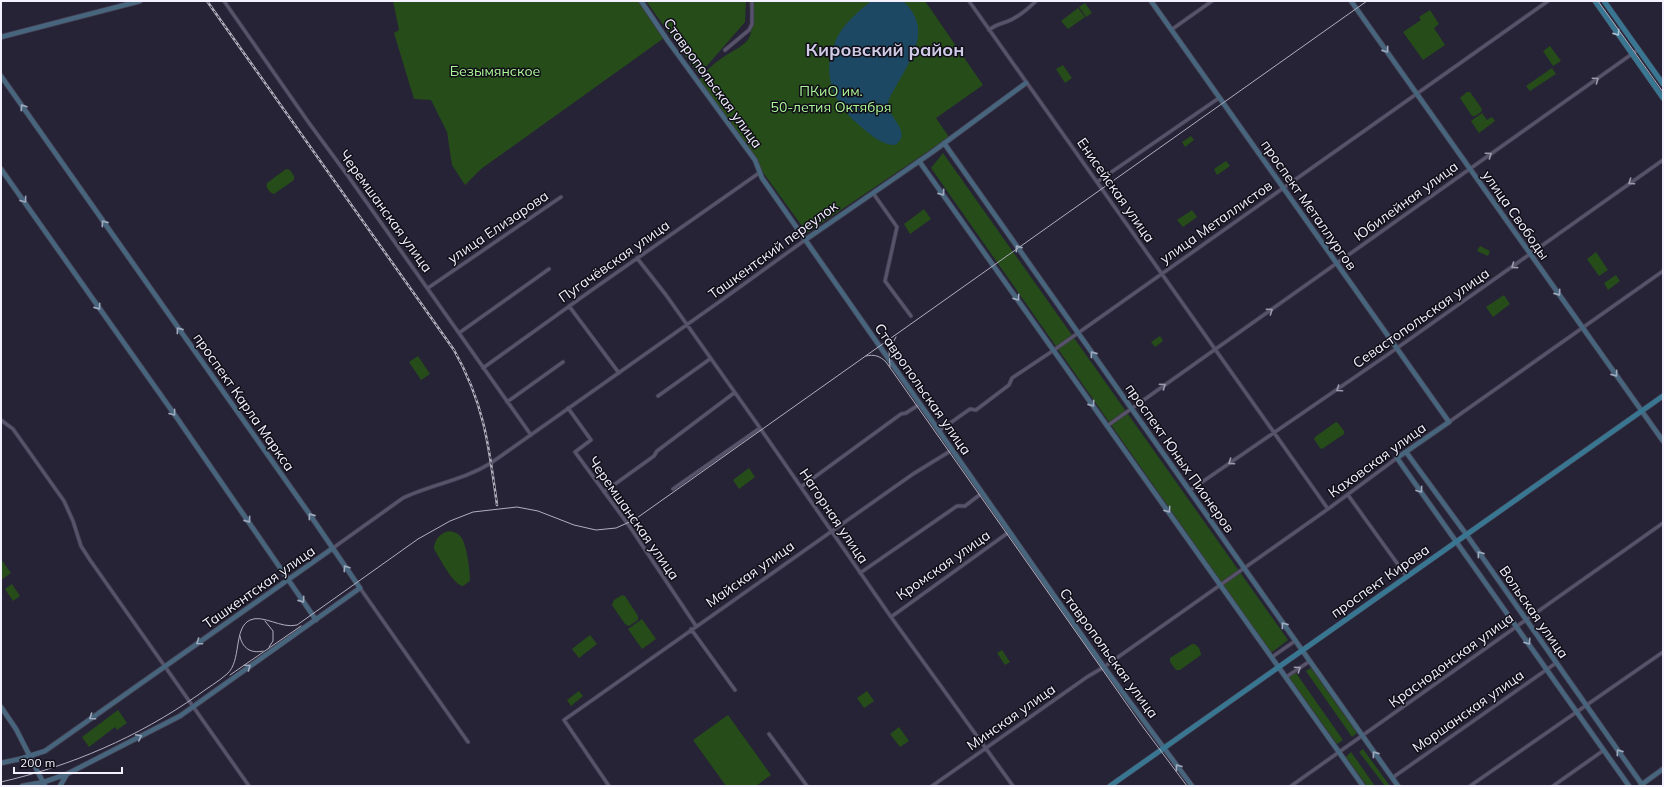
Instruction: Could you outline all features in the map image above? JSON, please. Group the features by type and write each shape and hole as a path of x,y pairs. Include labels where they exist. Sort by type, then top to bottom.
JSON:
{"main road":[{"path":"1595,1 1663,98"},
{"path":"1604,1 1663,84"},
{"name":"проспект Кирова","path":"1110,786 1663,396"}],"street":[{"path":"1,37 140,1"},
{"name":"Черемшанская улица","path":"224,1 305,118 531,434"},
{"name":"Ставропольская улица","path":"641,1 668,41 755,160 759,173 805,240 1104,667 1192,786"},
{"path":"725,50 749,30 752,24 752,1"},
{"name":"Енисейская улица","path":"969,1 1328,509"},
{"path":"989,30 998,23 1007,22 1030,7 1036,1"},
{"name":"проспект Металлургов","path":"1151,1 1449,422"},
{"path":"1171,30 1212,1"},
{"name":"улица Свободы","path":"1351,1 1663,441"},
{"name":"улица Металлистов","path":"939,431 970,409 976,410 1009,386 1012,378 1054,350 1548,1"},
{"name":"Юбилейная улица","path":"1107,426 1638,49"},
{"name":"проспект Карла Маркса","path":"1,76 468,742"},
{"name":"Ташкентский переулок","path":"531,434 919,161 1026,83"},
{"path":"1097,182 1219,98"},
{"name":"проспект Юных Пионеров","path":"944,143 1398,786"},
{"name":"Севастопольская улица","path":"1189,491 1274,434 1663,160"},
{"path":"919,161 1364,786"},
{"path":"1,169 177,418 316,620"},
{"name":"Пугачёвская улица","path":"483,368 759,173"},
{"path":"873,193 897,227 885,281 911,316"},
{"name":"улица Елизарова","path":"428,288 562,198"},
{"name":"Нагорная улица","path":"637,258 687,325 891,617 1013,786"},
{"path":"459,333 548,269"},
{"name":"Каховская улица","path":"1104,667 1663,271"},
{"path":"569,306 618,373"},
{"path":"658,396 710,359"},
{"path":"507,402 563,362"},
{"path":"604,492 654,456 657,451 734,392"},
{"path":"801,487 901,414 906,413 920,404"},
{"name":"Черемшанская улица","path":"568,408 591,440 575,452 630,527 696,626"},
{"path":"1,420 13,429 64,501 73,521 81,546 249,786"},
{"path":"673,489 760,428"},
{"name":"Ташкентская улица","path":"1,763 45,751 164,665 288,580 403,498 480,470 531,434"},
{"name":"Майская улица","path":"608,786 564,720 912,474 952,450"},
{"name":"Вольская улица","path":"1406,452 1466,534 1642,785"},
{"name":"Вольская улица","path":"1397,458 1630,786"},
{"path":"860,573 957,506 965,506 982,493"},
{"path":"1348,495 1407,577"},
{"name":"Краснодонская улица","path":"1291,786 1663,523"},
{"name":"Кромская улица","path":"891,617 1010,532"},
{"path":"22,786 44,784 67,774 180,716 360,588"},
{"path":"691,629 735,690"},
{"path":"1272,658 1295,641"},
{"path":"1470,786 1663,652"},
{"path":"1286,677 1310,661"},
{"name":"Моршанская улица","path":"1392,778 1556,663"},
{"name":"Минская улица","path":"932,786 1087,677 1104,667"},
{"path":"1,707 16,729 44,784"},
{"path":"769,734 807,786"},
{"path":"1553,786 1604,750"},
{"path":"1642,785 1663,769"},
{"path":"60,786 67,774"}],"green space":[{"name":"Безымянское","path":"393,1 638,1 664,38 481,169 465,185 452,165 447,132 431,100 414,99 394,33 399,30"},
{"path":"646,1 746,1 745,22 699,75"},
{"name":"ПКиО им. 50-летия Октября","path":"749,1 925,1 983,85 936,118 949,137 807,233 697,84 710,67 746,42 750,36 751,18"},
{"path":"1085,3 1092,13 1086,17 1079,7"},
{"path":"1078,8 1085,17 1068,29 1061,21"},
{"path":"1430,10 1439,24 1434,28 1445,45 1423,60 1403,32 1421,20 1419,17"},
{"path":"1550,46 1561,61 1553,66 1543,51"},
{"path":"1063,65 1072,78 1065,83 1056,69"},
{"path":"1552,68 1556,74 1530,91 1526,86"},
{"path":"1467,92 1470,92 1482,109 1481,112 1475,116 1472,116 1460,98"},
{"path":"1482,113 1487,120 1492,117 1495,121 1479,133 1471,121"},
{"path":"1191,136 1194,140 1185,147 1182,142"},
{"path":"943,153 1288,640 1271,653 931,168"},
{"path":"1226,161 1230,166 1217,175 1214,169"},
{"path":"286,169 290,170 294,176 294,180 274,194 271,193 267,188 267,183"},
{"path":"924,209 931,219 910,234 904,224"},
{"path":"1192,210 1197,217 1183,227 1177,220"},
{"path":"1480,246 1490,251 1488,256 1477,251"},
{"path":"1596,252 1608,270 1599,276 1587,259"},
{"path":"1616,275 1620,281 1608,290 1604,283"},
{"path":"1504,295 1510,304 1493,317 1486,307"},
{"path":"1160,336 1163,341 1155,347 1151,342"},
{"path":"418,356 430,374 421,380 409,362"},
{"path":"1336,422 1344,431 1344,434 1322,449 1320,448 1314,439 1315,437"},
{"path":"749,468 755,477 739,489 733,480"},
{"path":"449,531 456,533 461,537 466,552 470,581 463,586 455,581 451,576 434,549 438,537"},
{"path":"1,559 11,573 1,580"},
{"path":"12,584 20,596 13,601 5,589"},
{"path":"622,595 625,596 638,616 638,620 629,626 625,624 612,605 614,600"},
{"path":"642,619 656,639 642,649 628,629"},
{"path":"590,635 597,644 579,658 572,649"},
{"path":"1192,644 1198,647 1201,655 1180,670 1176,670 1170,662 1170,658"},
{"path":"1002,650 1010,662 1005,665 997,653"},
{"path":"1311,668 1357,733 1352,737 1306,671"},
{"path":"1296,673 1343,740 1337,744 1289,677"},
{"path":"579,691 583,696 571,706 567,700"},
{"path":"867,691 874,701 864,708 857,698"},
{"path":"118,710 127,723 117,730 115,727 89,747 82,737"},
{"path":"728,715 771,775 756,786 726,786 693,740"},
{"path":"899,727 909,741 900,747 890,734"},
{"path":"1363,749 1390,786 1385,786 1359,752"},
{"path":"1351,752 1375,786 1367,786 1346,757"}],"water":[{"path":"871,1 903,1 912,11 917,22 917,43 908,65 888,102 889,110 899,125 902,136 895,145 880,141 870,135 848,115 835,94 829,71 833,47 839,34 849,21"}],"tram line":[{"path":"1,782 53,768 78,759 128,737 152,724 198,695 227,674 235,661 241,630 250,620 261,619 285,625 297,625 418,539 450,521 473,512 517,507 538,511 574,525 596,530 616,528 634,520 1367,1"},
{"path":"1598,1 1663,92"},
{"path":"890,367 889,350 896,337"},
{"path":"866,356 877,356 886,362 1140,723 1187,786"},
{"path":"265,621 273,631 273,641 269,647"},
{"path":"230,675 301,626"},
{"path":"240,636 245,647 251,651 263,651"}],"railway":[{"path":"207,1 454,350 472,388 484,425 497,505"}],"district":[{"name":"Кировский район","path":"885,50"}]}
